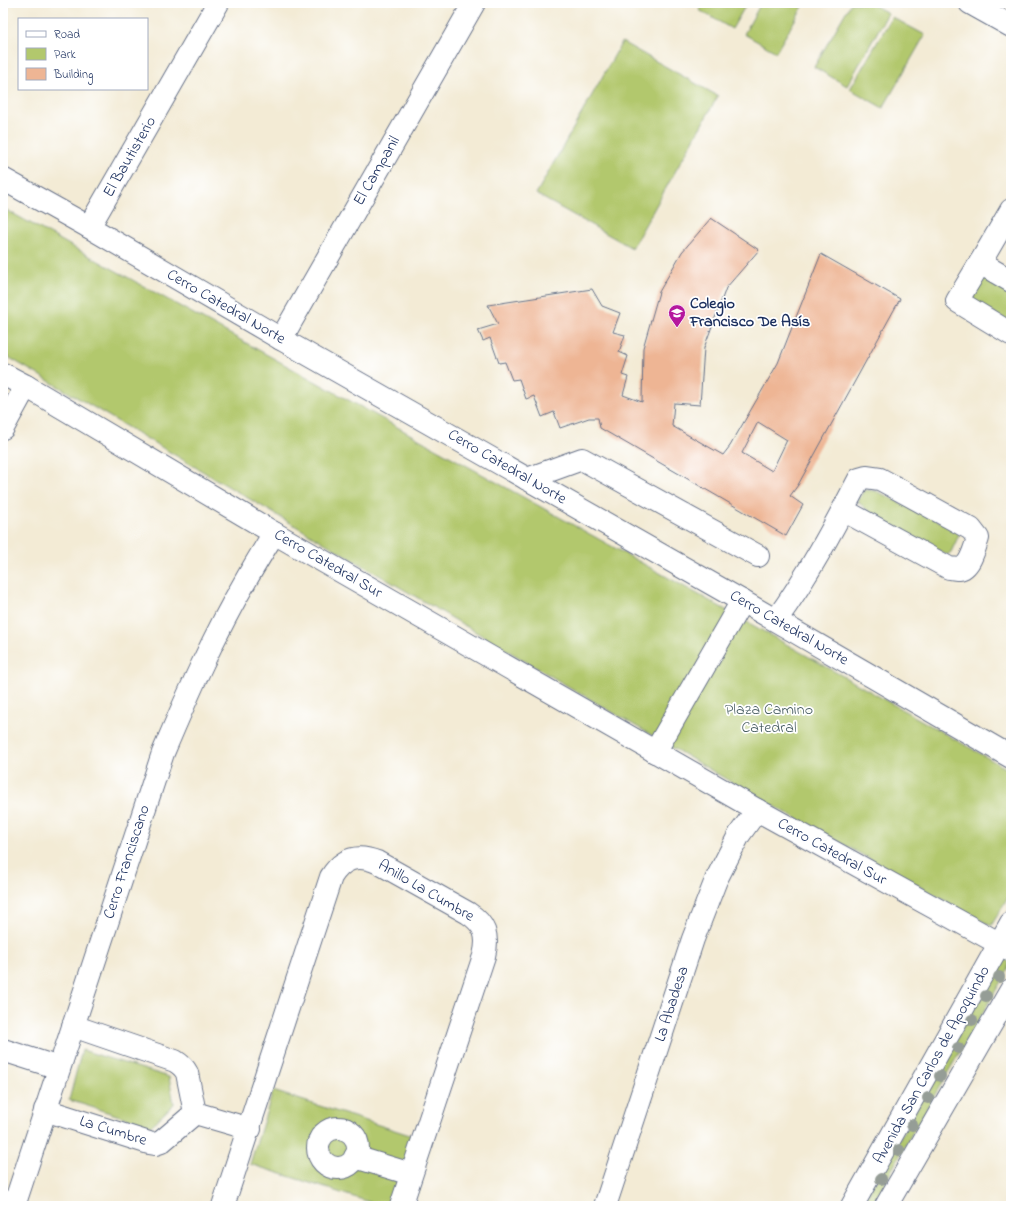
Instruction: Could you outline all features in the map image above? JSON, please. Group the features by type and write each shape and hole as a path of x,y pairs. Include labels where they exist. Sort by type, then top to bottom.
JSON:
{"street":[{"name":"El Bautisterio","path":"89,227 218,3"},
{"name":"El Campanil","path":"280,339 474,3"},
{"path":"970,3 1011,26"},
{"name":"Cerro Catedral Norte","path":"3,178 280,339 776,620 1011,757"},
{"path":"1011,210 957,301 1011,334"},
{"path":"980,263 1011,281"},
{"name":"Cerro Catedral Sur","path":"3,374 26,386 274,533 655,752 1005,947"},
{"path":"3,428 26,386"},
{"path":"527,479 582,459 758,556"},
{"path":"776,620 791,599 843,510 859,479 866,477 880,479 971,529 978,538 967,564 960,569 949,568 843,510"},
{"name":"Cerro Franciscano","path":"14,1206 163,752 188,694 219,629 274,533"},
{"path":"655,752 742,601"},
{"name":"La Abadesa","path":"605,1206 693,939 716,880 739,835 757,810"},
{"name":"Anillo La Cumbre","path":"223,1206 250,1129 330,877 342,863 351,859 360,858 378,862 474,917 481,923 487,939 484,956 401,1206"},
{"name":"Avenida San Carlos de Apoquindo","path":"852,1206 1005,947 1011,923"},
{"name":"Avenida San Carlos de Apoquindo","path":"886,1206 1011,990"},
{"path":"73,1026 175,1061 180,1064 187,1073 195,1112 250,1129"},
{"path":"3,1050 59,1068"},
{"name":"La Cumbre","path":"45,1110 155,1144 161,1142 195,1112"},
{"path":"355,1157 411,1174"}],"green space":[{"path":"704,3 747,3 732,29 699,10"},
{"path":"761,3 805,3 776,52 744,34"},
{"path":"851,3 870,3 888,13 847,86 814,67"},
{"path":"892,17 925,35 883,108 850,89"},
{"path":"622,42 718,96 632,248 536,194"},
{"name":"Plaza Camino Catedral","path":"3,208 694,592 1011,771 1011,893 991,926 736,785 3,354"},
{"path":"986,273 1011,288 1011,323 971,300"},
{"path":"863,491 876,491 955,529 959,535 951,552 947,555 872,514 858,502"},
{"path":"1006,959 1009,962 1009,968 909,1139 872,1206 861,1206 1000,961"},
{"path":"82,1050 169,1077 174,1104 151,1126 69,1100"},
{"path":"273,1091 416,1137 394,1206 382,1206 250,1164"}],"building":[{"path":"711,218 759,250 726,288 704,348 700,405 674,403 672,426 723,455 730,446 778,363 821,254 900,299 798,485 790,496 803,505 786,536 600,428 598,418 589,418 560,428 554,412 542,417 534,396 526,399 519,379 512,380 505,362 499,363 490,338 483,341 478,330 498,324 488,305 592,289 602,306 620,313 613,332 625,335 619,352 628,356 622,375 628,377 623,395 642,402 643,348 659,292 682,252","holes":["758,422 787,440 772,471 742,453"]}],"place":[{"name":"Colegio Francisco De Asís","path":"677,328"}]}
